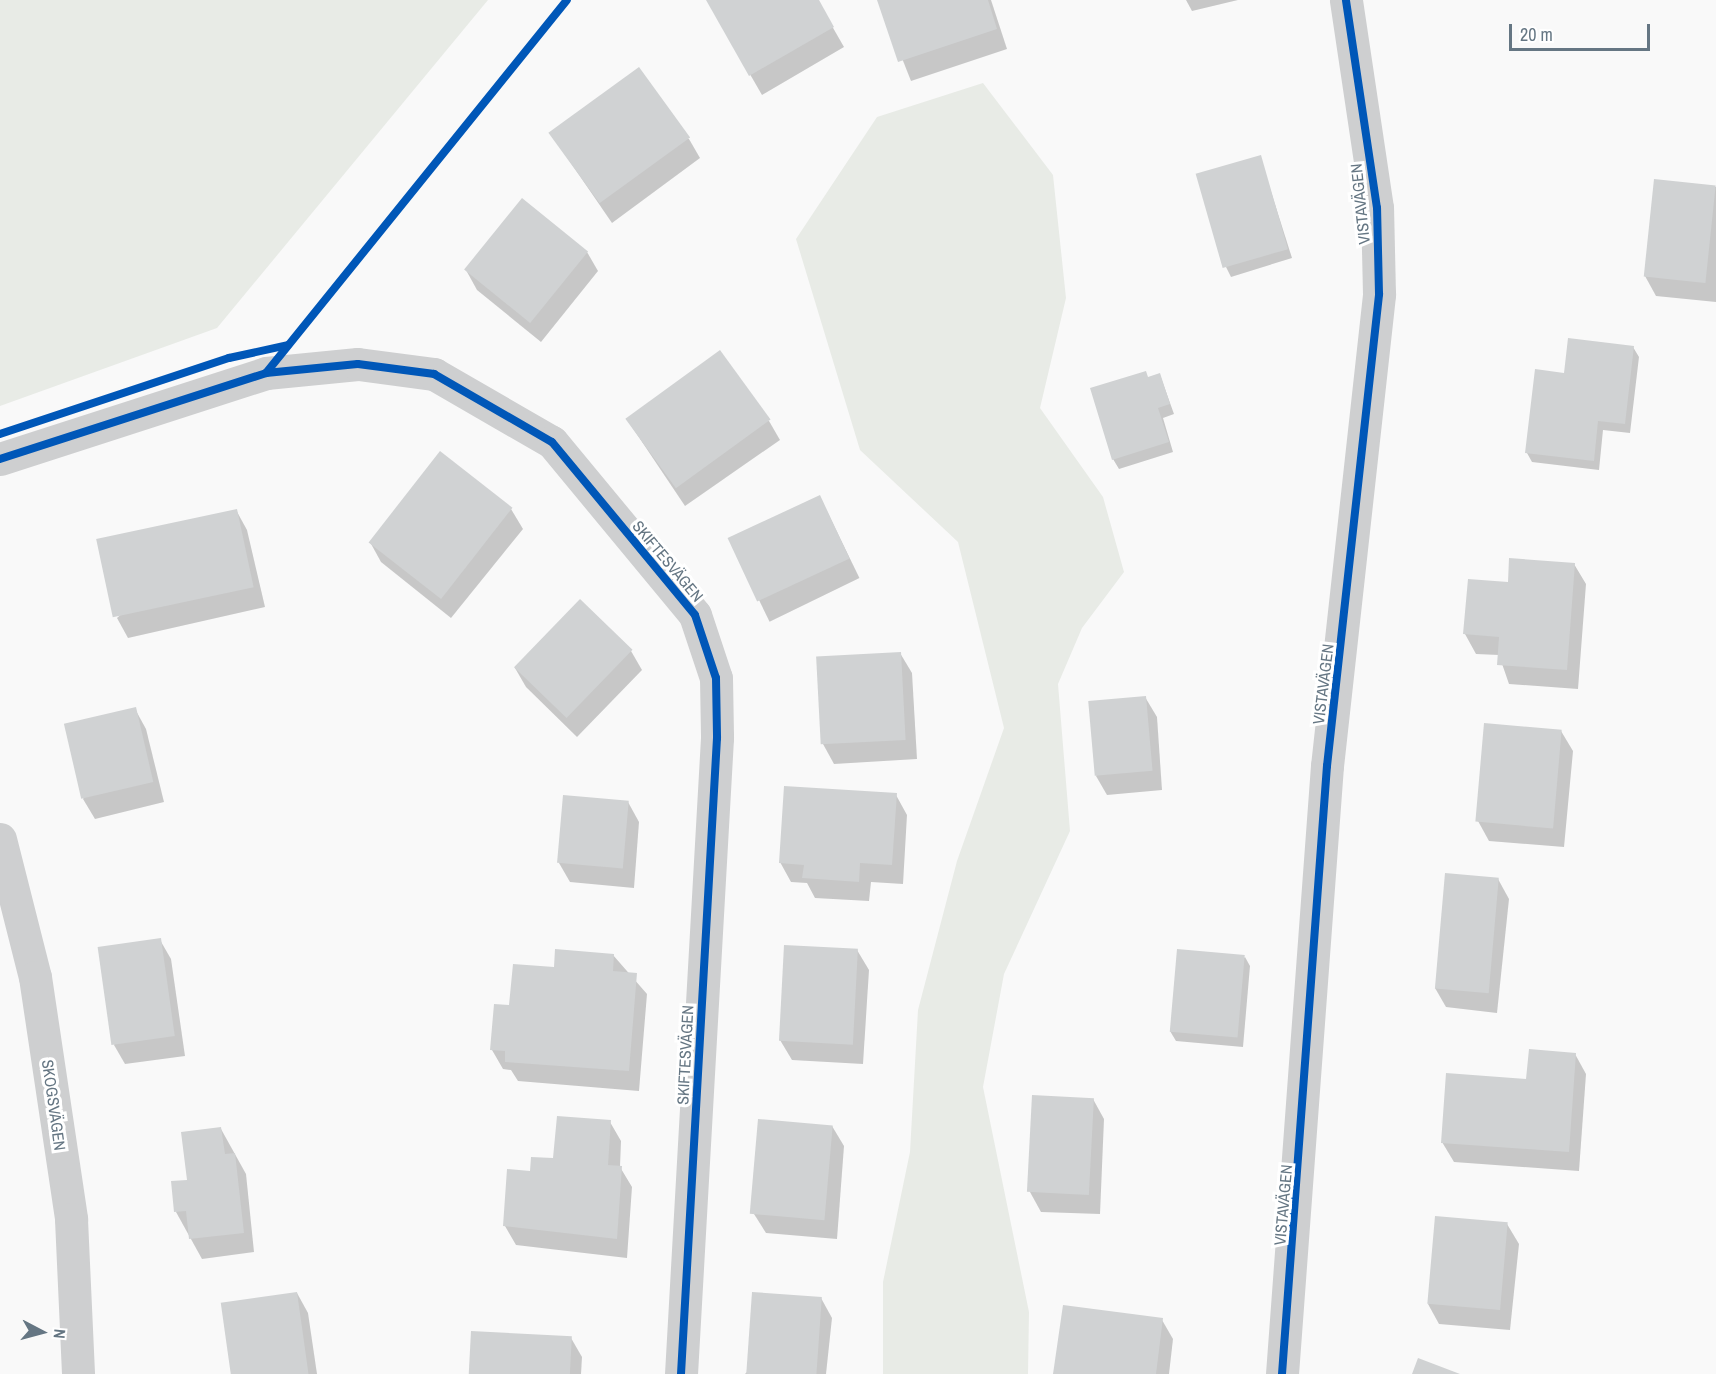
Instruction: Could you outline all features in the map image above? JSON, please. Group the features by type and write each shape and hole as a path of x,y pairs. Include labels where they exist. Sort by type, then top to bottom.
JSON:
{"street":[{"name":"VISTAVÄGEN","path":"1282,1374 1327,766 1379,294 1377,208 1346,0"},
{"name":"SKIFTESVÄGEN","path":"0,459 266,373 358,363 434,374 552,442 695,615 716,678 717,738 681,1374"},
{"name":"SKOGSVÄGEN","path":"0,840 35,977 69,1208 78,1374"}],"shaded area":[{"path":"0,0 488,0 217,328 0,406"},
{"path":"983,83 1053,175 1066,298 1040,408 1103,497 1124,572 1082,628 1058,684 1070,831 1004,974 983,1087 1029,1312 1028,1374 883,1374 883,1282 910,1152 918,1010 957,861 1004,728 958,542 860,450 796,239 877,117"}],"building":[{"path":"706,0 819,0 834,27 749,76"},
{"path":"877,0 988,0 997,29 898,62"},
{"path":"639,67 690,137 600,203 548,133"},
{"path":"1261,155 1288,249 1223,268 1196,174"},
{"path":"1654,179 1716,185 1705,283 1644,276"},
{"path":"522,198 588,251 530,323 464,269"},
{"path":"1568,338 1634,346 1625,424 1598,421 1594,461 1525,453 1535,369 1564,373"},
{"path":"720,350 771,420 676,488 625,419"},
{"path":"1146,371 1148,377 1160,373 1170,404 1158,408 1169,442 1112,460 1090,388"},
{"path":"440,451 512,508 441,599 369,542"},
{"path":"820,495 850,558 757,602 728,538"},
{"path":"237,509 254,587 113,617 96,539"},
{"path":"1509,558 1575,563 1567,670 1497,665 1499,637 1463,634 1468,579 1508,582"},
{"path":"580,599 633,650 567,718 514,667"},
{"path":"901,652 906,740 821,744 816,656"},
{"path":"1146,696 1153,771 1095,776 1088,701"},
{"path":"136,707 153,782 81,799 64,724"},
{"path":"1484,723 1562,730 1553,828 1475,822"},
{"path":"784,786 897,793 892,865 860,863 859,882 802,878 804,865 779,863"},
{"path":"563,795 629,801 623,868 557,863"},
{"path":"1445,873 1499,878 1489,993 1435,989"},
{"path":"161,938 175,1036 111,1045 98,947"},
{"path":"784,945 858,949 853,1045 779,1041"},
{"path":"555,949 614,954 613,971 637,973 629,1071 505,1062 505,1051 490,1050 494,1004 509,1005 513,964 554,967"},
{"path":"1177,949 1245,955 1238,1038 1170,1032"},
{"path":"1529,1049 1576,1053 1569,1152 1441,1143 1446,1073 1526,1079"},
{"path":"1032,1095 1094,1098 1089,1195 1027,1192"},
{"path":"557,1116 611,1120 608,1165 622,1166 617,1239 503,1226 507,1169 530,1171 531,1157 553,1158"},
{"path":"758,1119 833,1126 824,1220 750,1214"},
{"path":"221,1127 225,1154 235,1153 244,1233 189,1239 186,1211 174,1212 171,1181 187,1180 181,1132"},
{"path":"1435,1216 1508,1222 1500,1310 1427,1304"},
{"path":"297,1292 309,1374 231,1374 221,1303"},
{"path":"752,1292 822,1297 816,1374 746,1374"},
{"path":"1063,1305 1163,1318 1156,1374 1053,1374"},
{"path":"471,1331 572,1336 570,1374 469,1374"},
{"path":"1418,1358 1460,1374 1412,1374"}],"cycle path":[{"path":"266,373 567,0"},
{"path":"1282,1374 1327,766 1379,294 1377,208 1346,0"},
{"path":"0,434 229,358 288,345"},
{"path":"0,459 266,373 358,364 434,374 552,442 695,615 716,678 717,738 681,1374"}]}
